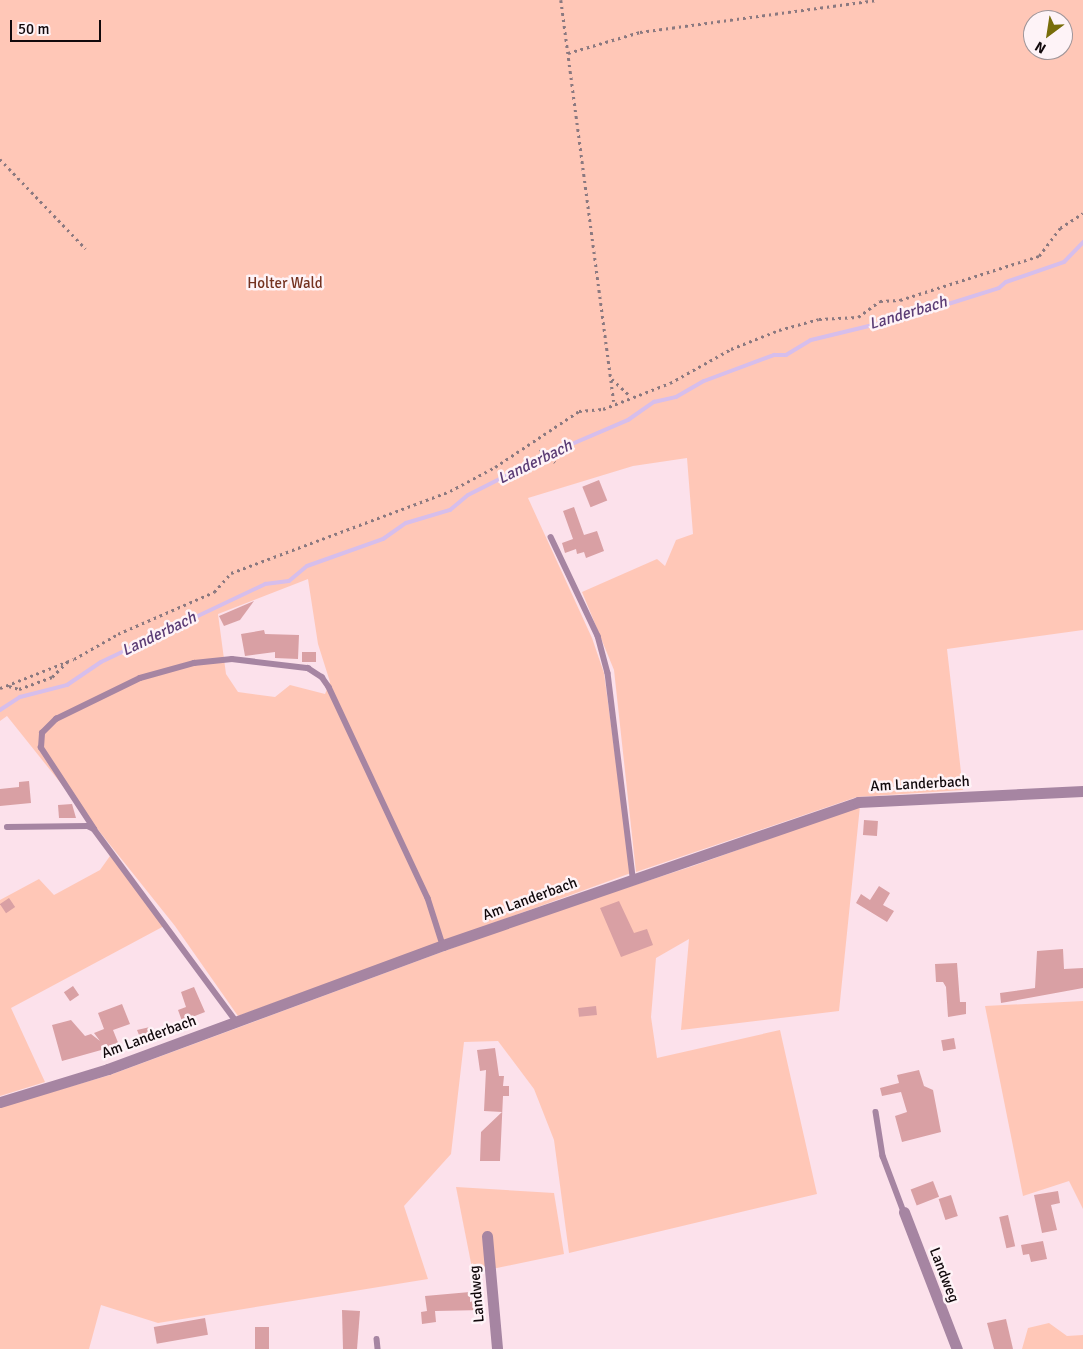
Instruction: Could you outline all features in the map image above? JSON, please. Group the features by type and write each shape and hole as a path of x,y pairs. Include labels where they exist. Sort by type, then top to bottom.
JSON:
{"street":[{"name":"Am Landerbach","path":"0,1102 108,1069 443,945 858,802 1083,791"},
{"name":"Landweg","path":"904,1212 957,1349"},
{"name":"Landweg","path":"487,1236 498,1349"}],"lane":[{"path":"552,537 598,636 608,673 633,878"},
{"path":"236,1021 94,830 41,748 42,733 56,719 140,678 194,664 232,659 308,668 322,677 329,688 428,898 443,945"},
{"path":"7,827 88,826 94,830"},
{"path":"876,1112 883,1156 904,1212"},
{"path":"377,1339 378,1349"}],"path":[{"path":"560,0 614,402"},
{"path":"568,53 640,32 877,0"},
{"path":"0,159 86,249"},
{"path":"0,688 68,661 214,592 231,573 450,491 495,467 569,416 604,409 614,402 677,380 731,349 780,330 819,319 858,317 880,301 900,300 1039,256 1060,228 1083,213"},
{"path":"611,378 630,396"},
{"path":"540,449 555,462"},
{"path":"7,686 19,689 32,686 52,677 68,661"}],"green space":[{"name":"Holter Wald","path":"0,0 1083,0 1083,630 947,649 963,790 857,797 636,872 614,670 582,592 657,559 665,566 676,540 693,534 687,458 633,466 528,498 592,638 604,673 631,873 238,1016 175,926 7,716 0,721","holes":["308,579 318,644 330,682 325,694 290,685 275,697 238,692 226,674 218,614"]},
{"path":"860,806 839,1011 681,1030 689,939 656,958 651,1017 657,1058 780,1030 817,1194 569,1253 554,1140 534,1089 498,1041 464,1042 451,1154 404,1206 428,1279 158,1323 101,1305 89,1349 0,1349 0,1107 110,1075 531,919 693,866"},
{"path":"110,856 166,925 11,1008 45,1082 0,1096 0,900 39,879 54,895 100,870"},
{"path":"1083,1001 1083,1209 1069,1181 1023,1196 985,1006"},
{"path":"456,1187 554,1193 564,1254 473,1273"},
{"path":"1049,1323 1067,1336 1083,1335 1083,1349 1022,1349 1028,1328"}],"building":[{"path":"599,480 607,500 591,507 582,487"},
{"path":"574,507 584,535 597,531 604,551 586,558 584,552 577,554 576,549 565,553 562,543 573,539 563,511"},
{"path":"254,601 240,620 224,626 219,616"},
{"path":"264,630 265,634 299,635 298,659 275,658 275,652 245,656 241,634"},
{"path":"302,652 316,652 316,662 302,662"},
{"path":"29,781 31,803 0,806 0,789 19,787 19,782"},
{"path":"72,804 76,818 59,818 58,805"},
{"path":"864,820 878,821 877,836 863,835"},
{"path":"879,886 890,893 883,905 894,911 887,922 856,903 861,894 870,900"},
{"path":"9,898 15,907 6,913 0,904"},
{"path":"619,901 634,933 647,929 653,945 621,957 600,908"},
{"path":"1063,949 1064,969 1083,968 1083,988 1001,1003 1000,993 1035,988 1037,951"},
{"path":"957,963 960,1002 966,1002 966,1014 948,1017 946,987 943,982 936,982 935,964"},
{"path":"73,986 79,995 70,1001 64,992"},
{"path":"194,987 205,1012 182,1021 178,1010 186,1007 181,992"},
{"path":"122,1004 130,1024 113,1030 119,1045 62,1061 52,1025 71,1020 85,1036 91,1034 100,1041 94,1033 104,1029 98,1013"},
{"path":"596,1006 597,1015 579,1017 578,1008"},
{"path":"150,1027 154,1036 141,1040 137,1030"},
{"path":"954,1038 956,1049 943,1051 941,1040"},
{"path":"495,1048 499,1076 504,1076 503,1086 509,1086 509,1096 503,1096 500,1161 480,1161 481,1132 502,1112 484,1111 486,1070 480,1071 477,1050"},
{"path":"919,1070 924,1086 933,1090 941,1132 902,1142 895,1116 907,1112 901,1092 882,1096 880,1088 899,1083 897,1075"},
{"path":"933,1181 939,1197 917,1205 911,1190"},
{"path":"1058,1191 1060,1203 1051,1205 1057,1230 1042,1233 1034,1195"},
{"path":"951,1195 958,1216 945,1220 939,1199"},
{"path":"1008,1215 1015,1246 1006,1248 999,1217"},
{"path":"1043,1241 1047,1259 1031,1262 1029,1254 1023,1255 1021,1245"},
{"path":"470,1292 470,1302 481,1299 483,1310 435,1311 436,1322 422,1324 421,1312 427,1311 425,1296"},
{"path":"342,1310 360,1311 357,1349 343,1349"},
{"path":"205,1318 208,1335 157,1344 154,1327"},
{"path":"1006,1319 1013,1349 994,1349 987,1323"},
{"path":"255,1327 269,1327 269,1349 255,1349"}],"waterway":[{"name":"Landerbach","path":"0,710 20,697 67,685 101,662 265,584 289,581 307,566 383,539 406,523 450,510 468,495 551,453 628,420 654,402 676,397 704,381 774,355 786,355 811,340 910,316 999,288 1006,282 1064,262 1083,242"}]}
